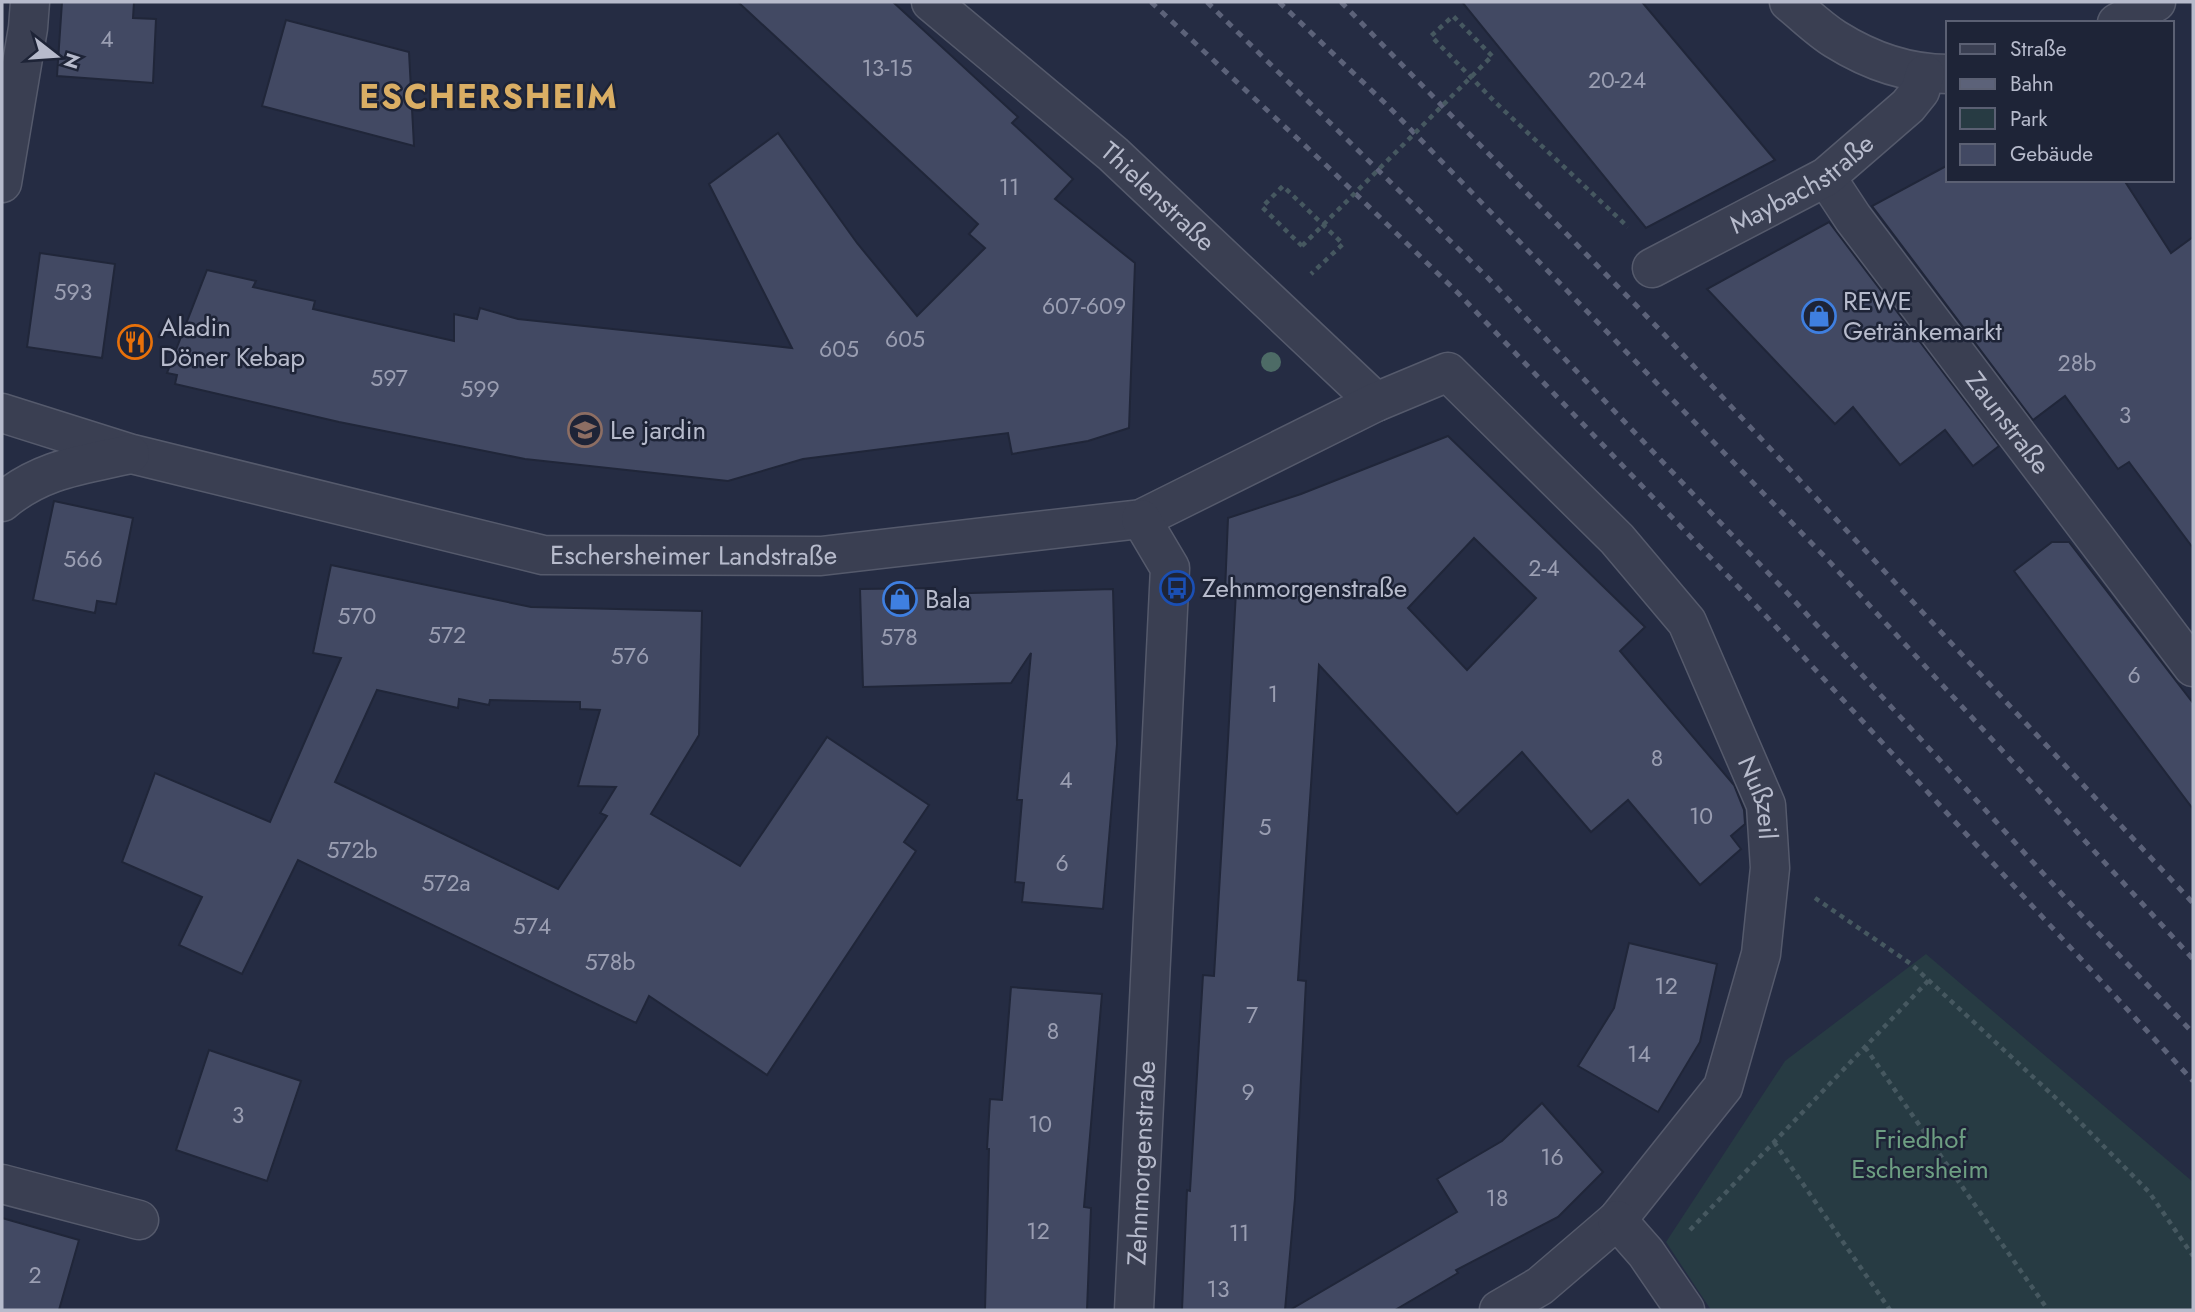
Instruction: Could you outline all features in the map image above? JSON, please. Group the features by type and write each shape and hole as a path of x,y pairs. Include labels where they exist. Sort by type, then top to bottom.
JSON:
{"street":[{"path":"2,183 30,2"},
{"name":"Thielenstraße","path":"931,2 1113,154 1376,402"},
{"name":"Maybachstraße","path":"1789,2 1835,39 1892,67 1937,74"},
{"path":"2121,21 2156,2"},
{"name":"Maybachstraße","path":"1652,268 1826,177 1889,125 1937,74"},
{"name":"Zaunstraße","path":"1826,177 1861,229 2193,667"},
{"name":"Nußzeil","path":"1376,402 1448,372 1617,540 1687,622 1766,806 1770,868 1761,954 1723,1087 1617,1220 1540,1286 1499,1310"},
{"name":"Eschersheimer Landstraße","path":"2,413 132,454 543,555 821,555 1141,519 1376,402"},
{"path":"2,502 20,487 42,475 132,454"},
{"name":"Zehnmorgenstraße","path":"1134,1310 1170,568 1141,519"},
{"path":"2,1184 139,1220"},
{"path":"1617,1220 1646,1253 1685,1310"}],"path":[{"path":"1343,244 1283,186 1262,207 1302,246 1492,56 1453,16 1432,36 1495,103 1630,230"},
{"path":"1770,868 1911,964 1929,980 2059,1101 2149,1192 2193,1256"},
{"path":"1681,1239 1929,980"},
{"path":"1865,1047 2048,1310"},
{"path":"1774,1142 1890,1310"}],"green space":[{"name":"Friedhof Eschersheim","path":"1926,954 2193,1182 2193,1310 1711,1310 1666,1242 1785,1061"}],"building":[{"path":"62,2 134,2 133,18 156,19 153,83 57,76"},
{"path":"738,2 893,2 1018,117 1012,123 1073,179 1055,199 1135,263 1129,428 1088,441 1012,454 1008,433 803,459 728,481 525,459 339,422 175,384 177,375 167,373 207,270 256,281 253,287 315,301 313,309 454,341 454,314 477,319 480,308 518,319 792,348 709,184 778,133 857,243 917,316 985,248 969,234 978,224"},
{"path":"1462,2 1642,2 1775,160 1646,228"},
{"path":"286,20 409,52 414,146 262,106"},
{"path":"1946,166 1946,182 2125,182 2171,253 2193,237 2193,548 2129,462 2118,469 2065,396 2033,420 1872,206"},
{"name":"REWE Getränkemarkt","path":"1829,222 1999,446 1973,466 1945,430 1900,465 1853,407 1835,424 1707,289"},
{"path":"40,253 115,264 102,358 27,347"},
{"path":"1448,436 1645,627 1620,651 1734,785 1744,810 1745,824 1731,836 1741,849 1700,885 1628,800 1591,832 1522,752 1457,814 1319,665 1298,980 1306,981 1295,1198 1285,1310 1182,1310 1187,1190 1190,1191 1203,975 1214,976 1228,740 1236,591 1225,592 1228,518 1301,494","holes":["1474,538 1536,598 1467,670 1408,608"]},
{"path":"54,501 133,518 116,604 97,601 95,613 33,600"},
{"path":"2052,542 2069,542 2193,703 2193,809 2014,571"},
{"path":"331,565 531,607 702,611 699,735 651,814 740,866 827,737 929,805 904,842 916,851 767,1075 649,996 636,1023 298,860 242,974 179,945 202,897 122,862 155,773 270,822 341,658 313,653","holes":["377,690 458,708 459,699 489,705 490,700 580,702 580,709 600,710 578,786 616,787 600,813 607,816 558,889 335,782"]},
{"path":"935,588 935,594 1113,589 1117,744 1103,909 1022,902 1024,883 1015,882 1022,800 1017,800 1031,653 1011,683 863,687 860,589"},
{"path":"1629,943 1717,964 1700,1042 1658,1112 1578,1066 1614,1008"},
{"path":"1011,987 1102,994 1084,1207 1091,1208 1087,1310 985,1310 990,1099 1002,1100"},
{"path":"209,1050 301,1081 267,1181 176,1150"},
{"path":"1542,1103 1603,1172 1558,1217 1456,1270 1458,1273 1395,1310 1290,1310 1457,1212 1437,1179 1502,1141"},
{"path":"2,1218 79,1240 59,1310 2,1310"}],"railway":[{"path":"1151,2 1459,294 1766,616 2193,1081"},
{"path":"1207,2 1487,277 1791,597 2082,916 2193,1033"},
{"path":"1279,2 1389,107 1827,559 2193,959"},
{"path":"1341,2 1660,330 2193,903"}],"place":[{"name":"REWE Getränkemarkt","path":"1819,316"},
{"name":"Aladin Döner Kebap","path":"135,342"},
{"name":"Le jardin","path":"585,430"},
{"name":"Zehnmorgenstraße","path":"1177,588"},
{"name":"Bala","path":"900,599"}],"district":[{"name":"ESCHERSHEIM","path":"489,96"}]}
